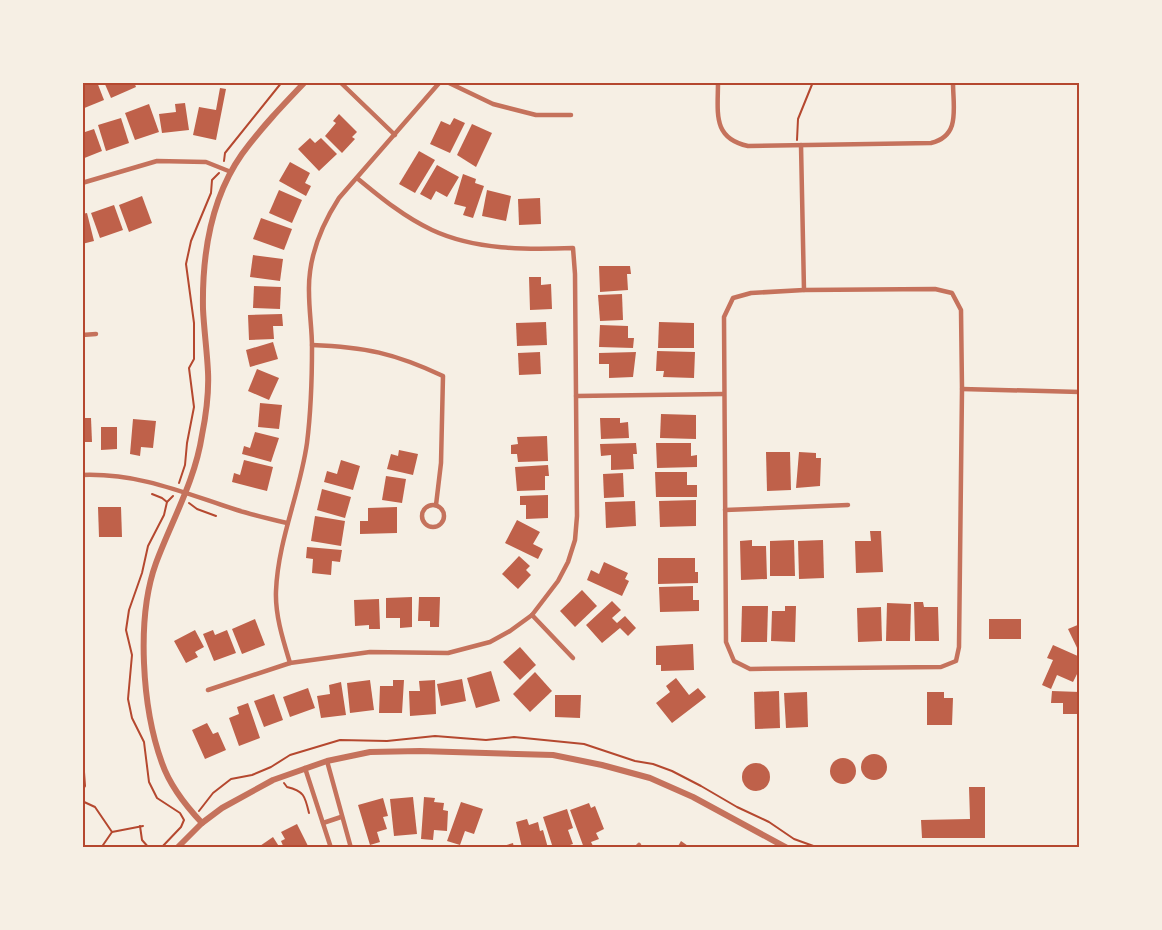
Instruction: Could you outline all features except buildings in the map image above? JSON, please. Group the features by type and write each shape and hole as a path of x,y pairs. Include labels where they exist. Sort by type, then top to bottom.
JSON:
{"street":[{"path":"202,823 172,784 162,763 149,704 142,633 145,604 156,564 187,491 202,437 208,375 203,277 212,221 231,172 258,133 305,82"},
{"path":"340,82 395,135"},
{"path":"290,663 282,636 276,594 281,549 305,455 309,426 312,345 309,291 311,265 318,237 329,214 357,178 440,82"},
{"path":"447,82 493,104 536,115 571,115"},
{"path":"718,82 718,121 722,131 735,143 748,146 940,141 948,136 952,128 953,82"},
{"path":"799,145 804,290"},
{"path":"82,183 157,161 206,162 231,172"},
{"path":"208,690 290,663 370,652 448,653 490,642 510,632 531,615 558,581 576,540 573,248 537,250 460,240 434,231 408,218 357,178"},
{"path":"935,289 952,293 961,310 959,647 956,661 941,667 750,669 734,661 726,642 724,317 733,297 751,293 804,290 935,289"},
{"path":"82,335 96,334"},
{"path":"312,345 355,347 384,352 443,376 441,463 436,505"},
{"path":"962,388 1080,392"},
{"path":"576,396 723,394"},
{"path":"82,475 140,479 187,491 287,524"},
{"path":"428,505 436,505 442,509 445,516 439,525 432,527 423,521 422,514 428,505"},
{"path":"725,510 849,505"},
{"path":"531,615 573,658"},
{"path":"177,848 202,823 246,794 281,777 327,761 370,752 420,751 553,755 650,778 693,797 787,848"},
{"path":"327,761 351,848"},
{"path":"305,768 331,848"},
{"path":"323,823 341,817"}],"path":[{"path":"161,848 182,828 183,820 180,813 157,798 149,782 144,742 132,718 128,699 132,655 126,630 129,610 142,573 148,546 164,515 167,502 177,489 185,465 194,407 189,369 194,359 193,315 186,264 191,240 211,193 212,180 223,169 225,153 282,82"},
{"path":"799,145 798,120 813,82"},
{"path":"152,494 167,502"},
{"path":"182,501 216,516"},
{"path":"183,820 196,816 213,793 231,779 252,775 290,755 340,740 387,741 435,736 486,740 514,737 584,744 672,771 737,807 770,822 794,839 819,848"},
{"path":"275,764 286,787 298,789 305,797 309,813"},
{"path":"82,791 85,786 84,772"},
{"path":"82,801 95,807 112,832"},
{"path":"101,848 112,832 141,826 142,840 149,848"}]}
